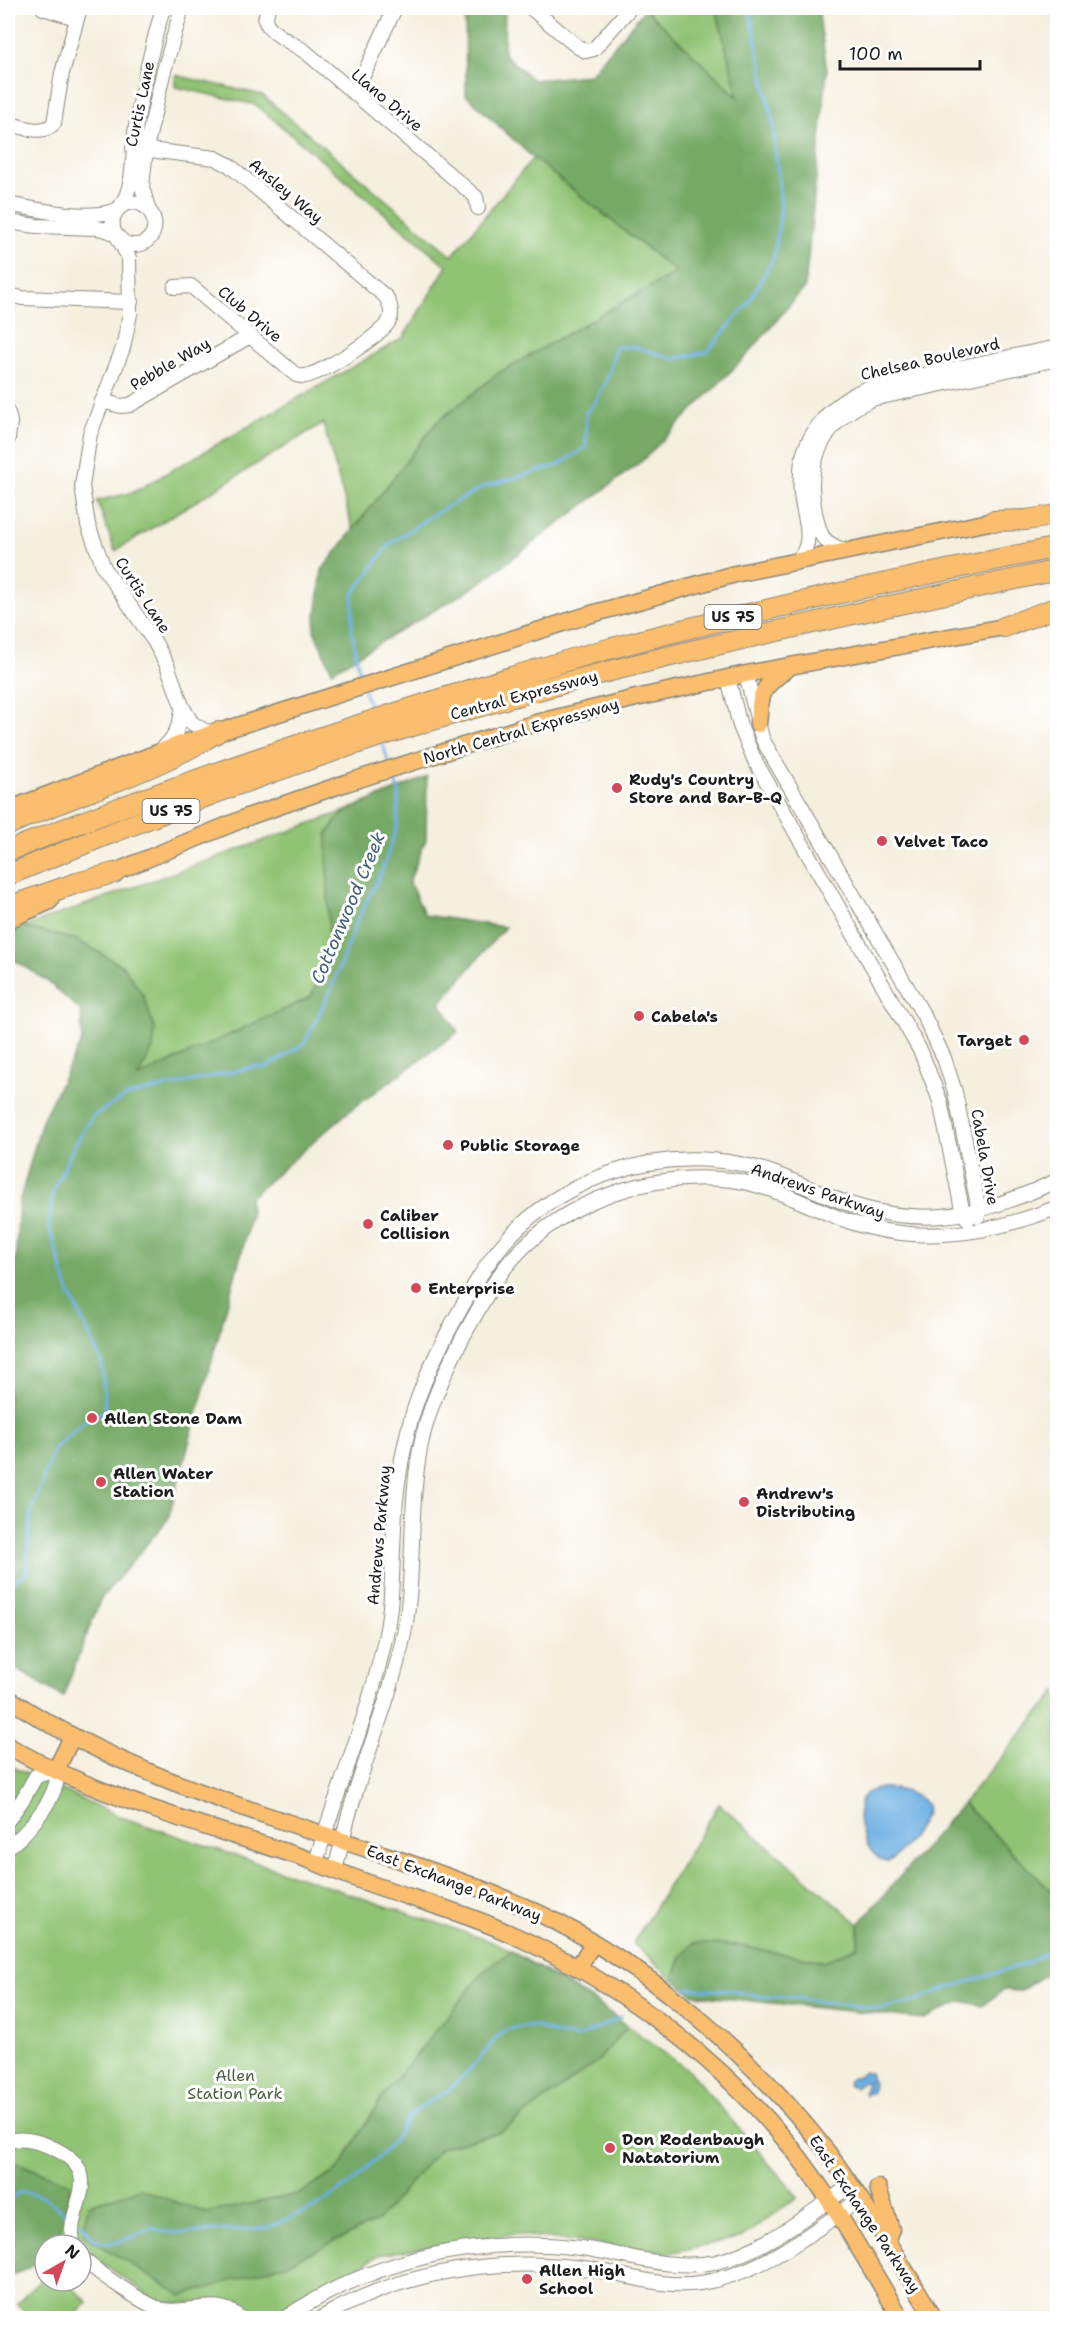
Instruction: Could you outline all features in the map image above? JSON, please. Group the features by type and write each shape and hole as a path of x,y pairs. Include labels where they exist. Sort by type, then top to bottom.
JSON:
{"highway":[{"path":"993,521 1026,520 1058,515"},
{"name":"Central Expressway","path":"8,851 111,810 420,715 548,665 702,624 805,600 1058,547"},
{"name":"Central Expressway","path":"420,715 544,688 720,643 1058,570"},
{"path":"1004,627 1058,607"},
{"path":"8,825 178,754 218,732"},
{"name":"Central Expressway","path":"8,875 186,805 334,742"},
{"path":"8,907 114,873"}],"main road":[{"path":"8,810 161,750 588,615 735,574 799,559 1058,507"},
{"name":"North Central Expressway","path":"8,920 250,816 346,783 553,719 746,674 1058,617"},
{"path":"758,724 761,693 771,681 791,665"},
{"name":"East Exchange Parkway","path":"8,1698 72,1737 182,1785 441,1874 527,1908 593,1943 684,2007 729,2044 795,2113 830,2156 855,2193 934,2319"},
{"path":"56,1770 72,1737"},
{"name":"East Exchange Parkway","path":"8,1746 123,1800 316,1862 491,1925 578,1968 646,2012 707,2062 780,2135 838,2215 901,2319"},
{"path":"578,1968 593,1943"},
{"path":"878,2188 891,2229 886,2241"}],"street":[{"path":"8,123 35,129 49,128 54,123 62,73 78,13 43,8"},
{"name":"Curtis Lane","path":"148,208 142,187 139,148 148,62 163,8"},
{"name":"Curtis Lane","path":"119,208 126,197 182,8"},
{"name":"Llano Drive","path":"268,8 265,14 266,24 272,31 294,43 476,196 478,208"},
{"path":"350,90 364,74 395,8"},
{"path":"531,8 578,47 587,51 594,49 630,8"},
{"name":"Ansley Way","path":"139,148 215,158 229,165 386,297 392,309 387,325 374,337 339,359 309,375 301,376"},
{"path":"8,204 57,212 98,214 134,202 148,208 155,222 153,233 146,241 130,244 97,228 37,226 8,222"},
{"path":"117,236 112,224 119,208"},
{"name":"Curtis Lane","path":"117,236 129,258 128,286 131,297 127,334 90,434 83,470 82,486 88,525 104,568 154,641 167,665 182,706 192,723 200,729 218,732"},
{"name":"Curtis Lane","path":"131,297 137,287 138,259 146,241"},
{"name":"Club Drive","path":"175,287 191,286 301,376"},
{"path":"8,295 22,298 131,297"},
{"name":"Pebble Way","path":"102,401 121,406 130,405 250,336"},
{"name":"Chelsea Boulevard","path":"799,559 805,552 809,537 801,494 801,468 806,449 815,430 840,403 871,387 1058,347"},
{"name":"Chelsea Boulevard","path":"843,550 828,544 820,535 811,493 813,467 819,449 825,437 847,413 872,399 1058,359"},
{"path":"8,414 10,422 8,439"},
{"name":"Cabela Drive","path":"746,674 762,738 924,1016 944,1058 963,1121 979,1210 977,1230"},
{"name":"Cabela Drive","path":"728,678 740,726 755,761 921,1052 940,1101 963,1214 977,1230"},
{"path":"161,750 177,731 182,719 182,706"},
{"name":"Andrews Parkway","path":"316,1862 368,1707 384,1645 392,1587 394,1529 407,1434 415,1406 439,1348 484,1269 500,1247 543,1207 594,1178 639,1165 667,1160 739,1164 778,1174 863,1209 886,1215 915,1218 963,1214 979,1210 1021,1197 1058,1180"},
{"path":"705,1178 721,1171 758,1177 790,1188 798,1188 802,1184"},
{"path":"594,1178 602,1196"},
{"name":"Andrews Parkway","path":"335,1870 351,1806 387,1701 400,1649 410,1586 411,1530 416,1475 421,1442 429,1413 453,1355 483,1300 514,1257 554,1222 602,1196 646,1184 690,1178 754,1184 775,1190 860,1225 888,1232 910,1234 948,1234 977,1230 1018,1222 1058,1207"},
{"path":"439,1348 453,1355"},
{"path":"394,1529 411,1530"},
{"path":"384,1645 400,1649"},
{"path":"8,1820 36,1776 56,1770 56,1786 38,1816 19,1839 8,1847"},
{"path":"8,2141 32,2140 54,2148 74,2163 82,2186 72,2227 73,2233"},
{"path":"285,2319 324,2295 368,2275 403,2263 454,2251 538,2245 583,2248 664,2264 689,2265 729,2259 761,2245 828,2200 855,2193"},
{"path":"321,2319 359,2299 395,2285 475,2267 508,2264 583,2268 642,2279 689,2284 743,2272 773,2258 838,2215 855,2193"},
{"path":"642,2279 645,2260"},
{"path":"93,2266 158,2308 181,2311 217,2307 229,2310 240,2319"}],"green space":[{"path":"465,8 505,8 504,54 533,80 590,75 645,9 738,97 716,8 818,8 827,71 805,287 748,354 642,461 473,588 332,671 314,631 322,570 436,423 500,372 676,272 533,158 466,95"},
{"path":"716,8 739,98 645,9"},
{"path":"175,75 262,95 452,256 533,158 676,272 500,372 436,423 353,530 323,423 115,551 97,501 134,492 403,338 447,266 256,105 175,87"},
{"path":"427,777 426,839 409,882 425,915 505,927 440,1003 458,1032 348,1112 249,1198 251,1211 245,1240 168,1519 100,1600 63,1697 8,1664 8,1286 15,1267 19,1203 42,1120 82,1040 81,1011 47,981 8,956 8,934 23,927 77,940 123,966 143,995 155,1029 153,1048 138,1077 311,997 329,952 327,835 336,821 348,810"},
{"path":"348,810 336,821 327,835 329,952 311,997 137,1078 153,1048 143,995 123,967 77,940 23,927"},
{"path":"1057,1691 1057,1897 963,1803"},
{"name":"Allen Station Park","path":"8,1765 121,1817 499,1944 592,2000 689,2071 798,2197 742,2237 669,2253 513,2234 379,2255 269,2318 249,2318 231,2304 219,2301 176,2304 156,2300 93,2257 93,2233 8,2233"},
{"path":"963,1803 1057,1897 1057,1967 1020,1991 1003,1990 983,2006 961,2001 924,2019 694,1995 673,1979 681,1957 693,1943 735,1945 824,1961 858,1947 859,1924"},
{"path":"719,1804 859,1924 858,1947 824,1961 735,1945 681,1957 673,1979 633,1943"},
{"path":"511,1951 592,2000 628,2026 598,2061 501,2132 440,2148 378,2221 286,2264 182,2296 93,2241 93,2233 83,2233 88,2205 140,2189 206,2213 301,2193 338,2170 382,2097 485,1970"},
{"path":"17,2163 71,2184 61,2228 57,2233 33,2233 33,2265 8,2276 8,2171"},
{"path":"33,2287 33,2293 78,2293 88,2302 73,2318 32,2318 17,2304"}],"water":[{"path":"882,1788 907,1792 919,1798 927,1806 923,1820 912,1837 888,1862 880,1859 866,1843 859,1811 860,1802 866,1793"},
{"path":"864,2071 870,2073 873,2084 872,2092 865,2095 867,2082 855,2088 849,2086 848,2082"}],"waterway":[{"name":"Cottonwood Creek","path":"361,682 352,632 353,594 390,544 429,517 483,487 559,465 586,447 586,413 597,400 608,377 616,347 635,347 674,359 707,352 748,304 774,257 781,208 773,123 749,8"},
{"name":"Cottonwood Creek","path":"364,691 372,713"},
{"name":"Cottonwood Creek","path":"382,742 389,764"},
{"name":"Cottonwood Creek","path":"8,1585 26,1573 31,1512 54,1448 85,1421 105,1411 102,1363 67,1287 49,1226 52,1194 73,1148 93,1116 127,1096 258,1066 264,1069 304,1044 330,992 358,919 383,869 397,826 399,792 392,773"},
{"path":"687,1988 733,1991 764,1997 786,1997 880,2009 913,2002 933,1993 1028,1963 1058,1945"},
{"path":"79,2222 96,2240 102,2243 124,2240 152,2228 163,2232 183,2233 267,2228 316,2207 353,2182 392,2143 409,2117 420,2107 449,2090 477,2062 497,2037 508,2029 535,2026 576,2038 621,2017"},
{"path":"8,2202 19,2192 35,2194 71,2217"}],"place":[{"name":"Rudy's Country Store and Bar-B-Q","path":"617,788"},
{"name":"Velvet Taco","path":"882,841"},
{"name":"Cabela's","path":"639,1016"},
{"name":"Target","path":"1024,1040"},
{"name":"Public Storage","path":"448,1145"},
{"name":"Caliber Collision","path":"368,1224"},
{"name":"Enterprise","path":"416,1288"},
{"name":"Allen Stone Dam","path":"92,1418"},
{"name":"Allen Water Station","path":"101,1482"},
{"name":"Andrew's Distributing","path":"744,1502"},
{"name":"Don Rodenbaugh Natatorium","path":"610,2148"},
{"name":"Allen High School","path":"527,2279"}]}
